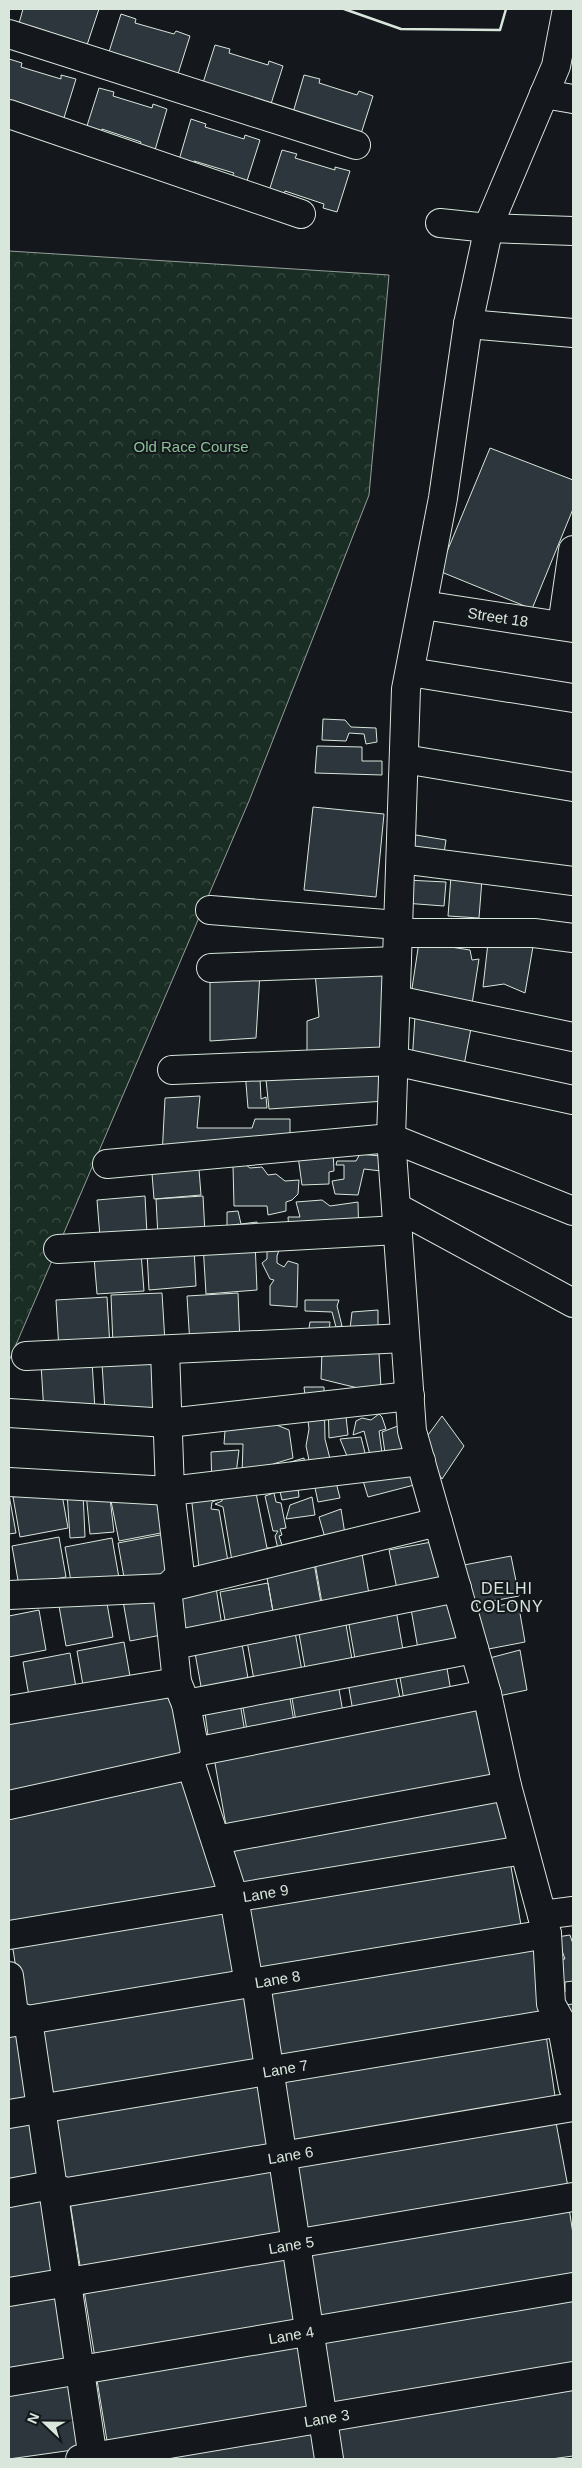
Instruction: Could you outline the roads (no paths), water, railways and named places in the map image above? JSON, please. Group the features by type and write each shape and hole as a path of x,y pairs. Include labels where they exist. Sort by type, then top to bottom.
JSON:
{"street":[{"path":"568,9 556,66 488,228 468,324 443,498 406,689 391,1138 412,1431 487,1694 506,1786 545,1925 562,2008 573,2087"},
{"path":"9,34 356,145"},
{"path":"544,94 573,99"},
{"path":"9,114 301,214"},
{"path":"440,223 488,228 573,231"},
{"path":"468,324 573,333"},
{"path":"567,627 573,552"},
{"name":"Street 18","path":"423,605 567,627"},
{"path":"410,672 573,698"},
{"path":"404,759 573,787"},
{"path":"401,859 573,881"},
{"path":"216,910 398,929 534,933 573,938"},
{"path":"211,968 397,961"},
{"path":"396,1000 573,1036"},
{"path":"172,1070 394,1061 573,1100"},
{"path":"107,1164 391,1138 573,1212"},
{"path":"58,1249 397,1219 573,1303"},
{"path":"26,1356 405,1338"},
{"path":"165,1350 170,1491 180,1575 167,1588"},
{"path":"9,1413 168,1423 410,1396"},
{"path":"9,1482 170,1491 421,1461"},
{"path":"9,1595 167,1588 438,1522"},
{"path":"167,1588 181,1693 193,1758 234,1898 248,1978 257,1990 294,2244 329,2459"},
{"path":"174,1645 457,1588"},
{"path":"9,1710 181,1693 474,1649"},
{"path":"9,1805 193,1758 487,1694"},
{"path":"216,1840 506,1786"},
{"name":"Lane 9","path":"9,1935 523,1850"},
{"name":"Lane 8","path":"18,2022 240,1984 253,1984 545,1925 573,1911"},
{"path":"9,1976 14,2014 43,2108 80,2370 89,2458"},
{"name":"Lane 7","path":"9,2114 270,2070 562,2008"},
{"name":"Lane 6","path":"9,2193 46,2186 67,2192 573,2107"},
{"name":"Lane 5","path":"9,2292 573,2197"},
{"name":"Lane 4","path":"9,2382 573,2287"},
{"name":"Lane 3","path":"89,2458 573,2376"}],"district":[{"name":"DELHI COLONY","path":"507,1597"}],"park label":[{"name":"Old Race Course","path":"191,446"}]}
